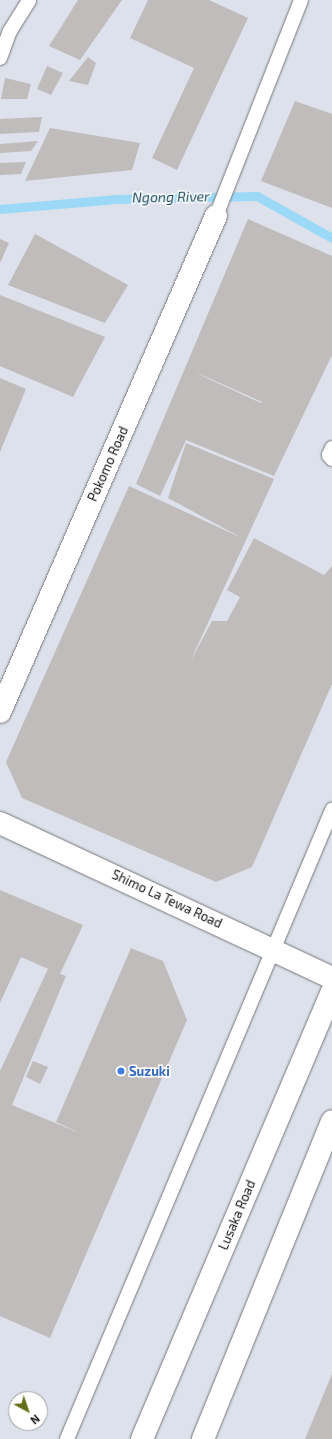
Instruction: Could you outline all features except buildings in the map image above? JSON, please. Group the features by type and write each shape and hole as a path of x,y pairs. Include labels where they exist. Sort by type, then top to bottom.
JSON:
{"street":[{"name":"Pokomo Road","path":"0,712 216,216"},
{"name":"Shimo La Tewa Road","path":"0,823 272,948 332,978"},
{"name":"Lusaka Road","path":"142,1439 332,991"},
{"path":"203,1439 332,1121"}],"lane":[{"path":"0,58 5,29 29,0"},
{"path":"216,216 301,0"},
{"path":"332,448 329,455 332,460"},
{"path":"67,1439 272,948 332,810"}],"shaded area":[{"path":"0,0 332,0 332,1439 0,1439"}],"waterway":[{"name":"Ngong River","path":"0,209 117,199 257,196 332,238"}],"place":[{"name":"Suzuki","path":"121,1071"}]}
